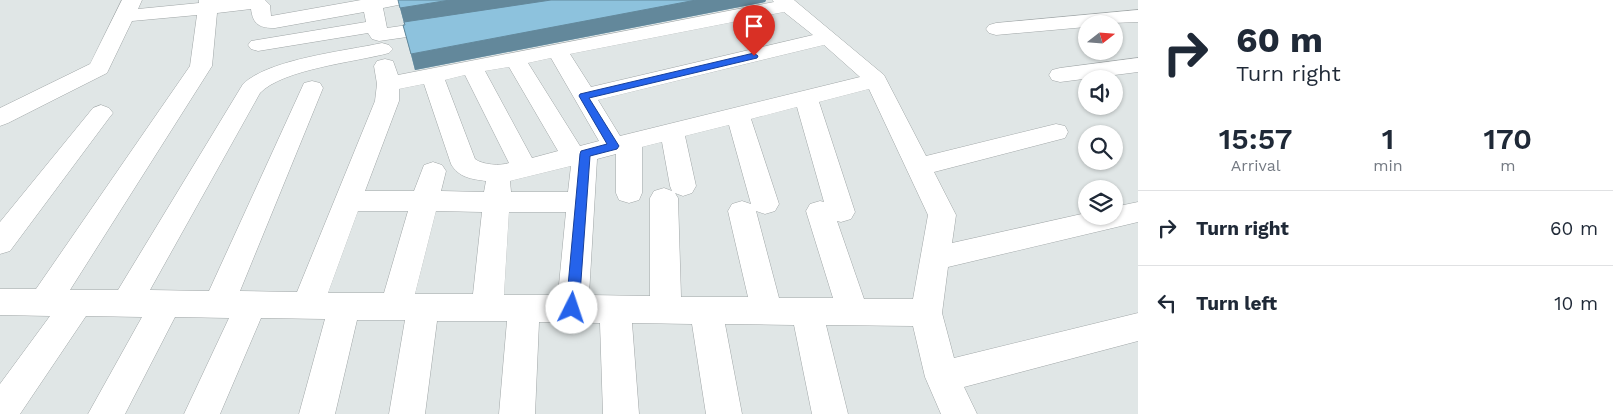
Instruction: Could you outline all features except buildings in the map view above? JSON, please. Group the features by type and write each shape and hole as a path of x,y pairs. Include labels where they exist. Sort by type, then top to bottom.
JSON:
{"street":[{"path":"0,118 98,68 128,8 255,3 260,5 262,19 266,22 275,22 372,2 396,0"},
{"path":"307,306 387,101 388,84 372,2"},
{"path":"388,84 785,2 876,80 942,214 926,313 942,377 959,414"},
{"path":"45,302 201,66 208,4"},
{"path":"996,29 1138,16"},
{"path":"258,45 379,36 457,23"},
{"path":"126,303 251,88 260,80 279,71 379,36"},
{"path":"584,96 829,38"},
{"path":"557,50 584,96 621,144 629,192"},
{"path":"516,58 579,155 580,202 572,308"},
{"path":"1060,75 1138,64"},
{"path":"472,67 514,171"},
{"path":"432,75 464,164 472,170 514,171 876,80"},
{"path":"202,414 235,305 312,88"},
{"path":"806,98 853,312"},
{"path":"0,243 101,114"},
{"path":"738,115 754,208 767,311"},
{"path":"666,310 673,192 672,132"},
{"path":"919,167 1056,132"},
{"path":"407,414 410,306 425,202 433,171"},
{"path":"487,308 498,180 514,171"},
{"path":"347,202 580,202"},
{"path":"936,258 1138,212"},
{"path":"0,302 926,313"},
{"path":"0,413 78,302"},
{"path":"106,414 166,304"},
{"path":"317,414 344,306"},
{"path":"518,414 524,308"},
{"path":"615,309 621,414"},
{"path":"706,310 724,414"},
{"path":"807,312 830,414"},
{"path":"942,377 1138,327"}],"route":[{"path":"572,308 585,154 614,146 584,96 754,56"}]}
